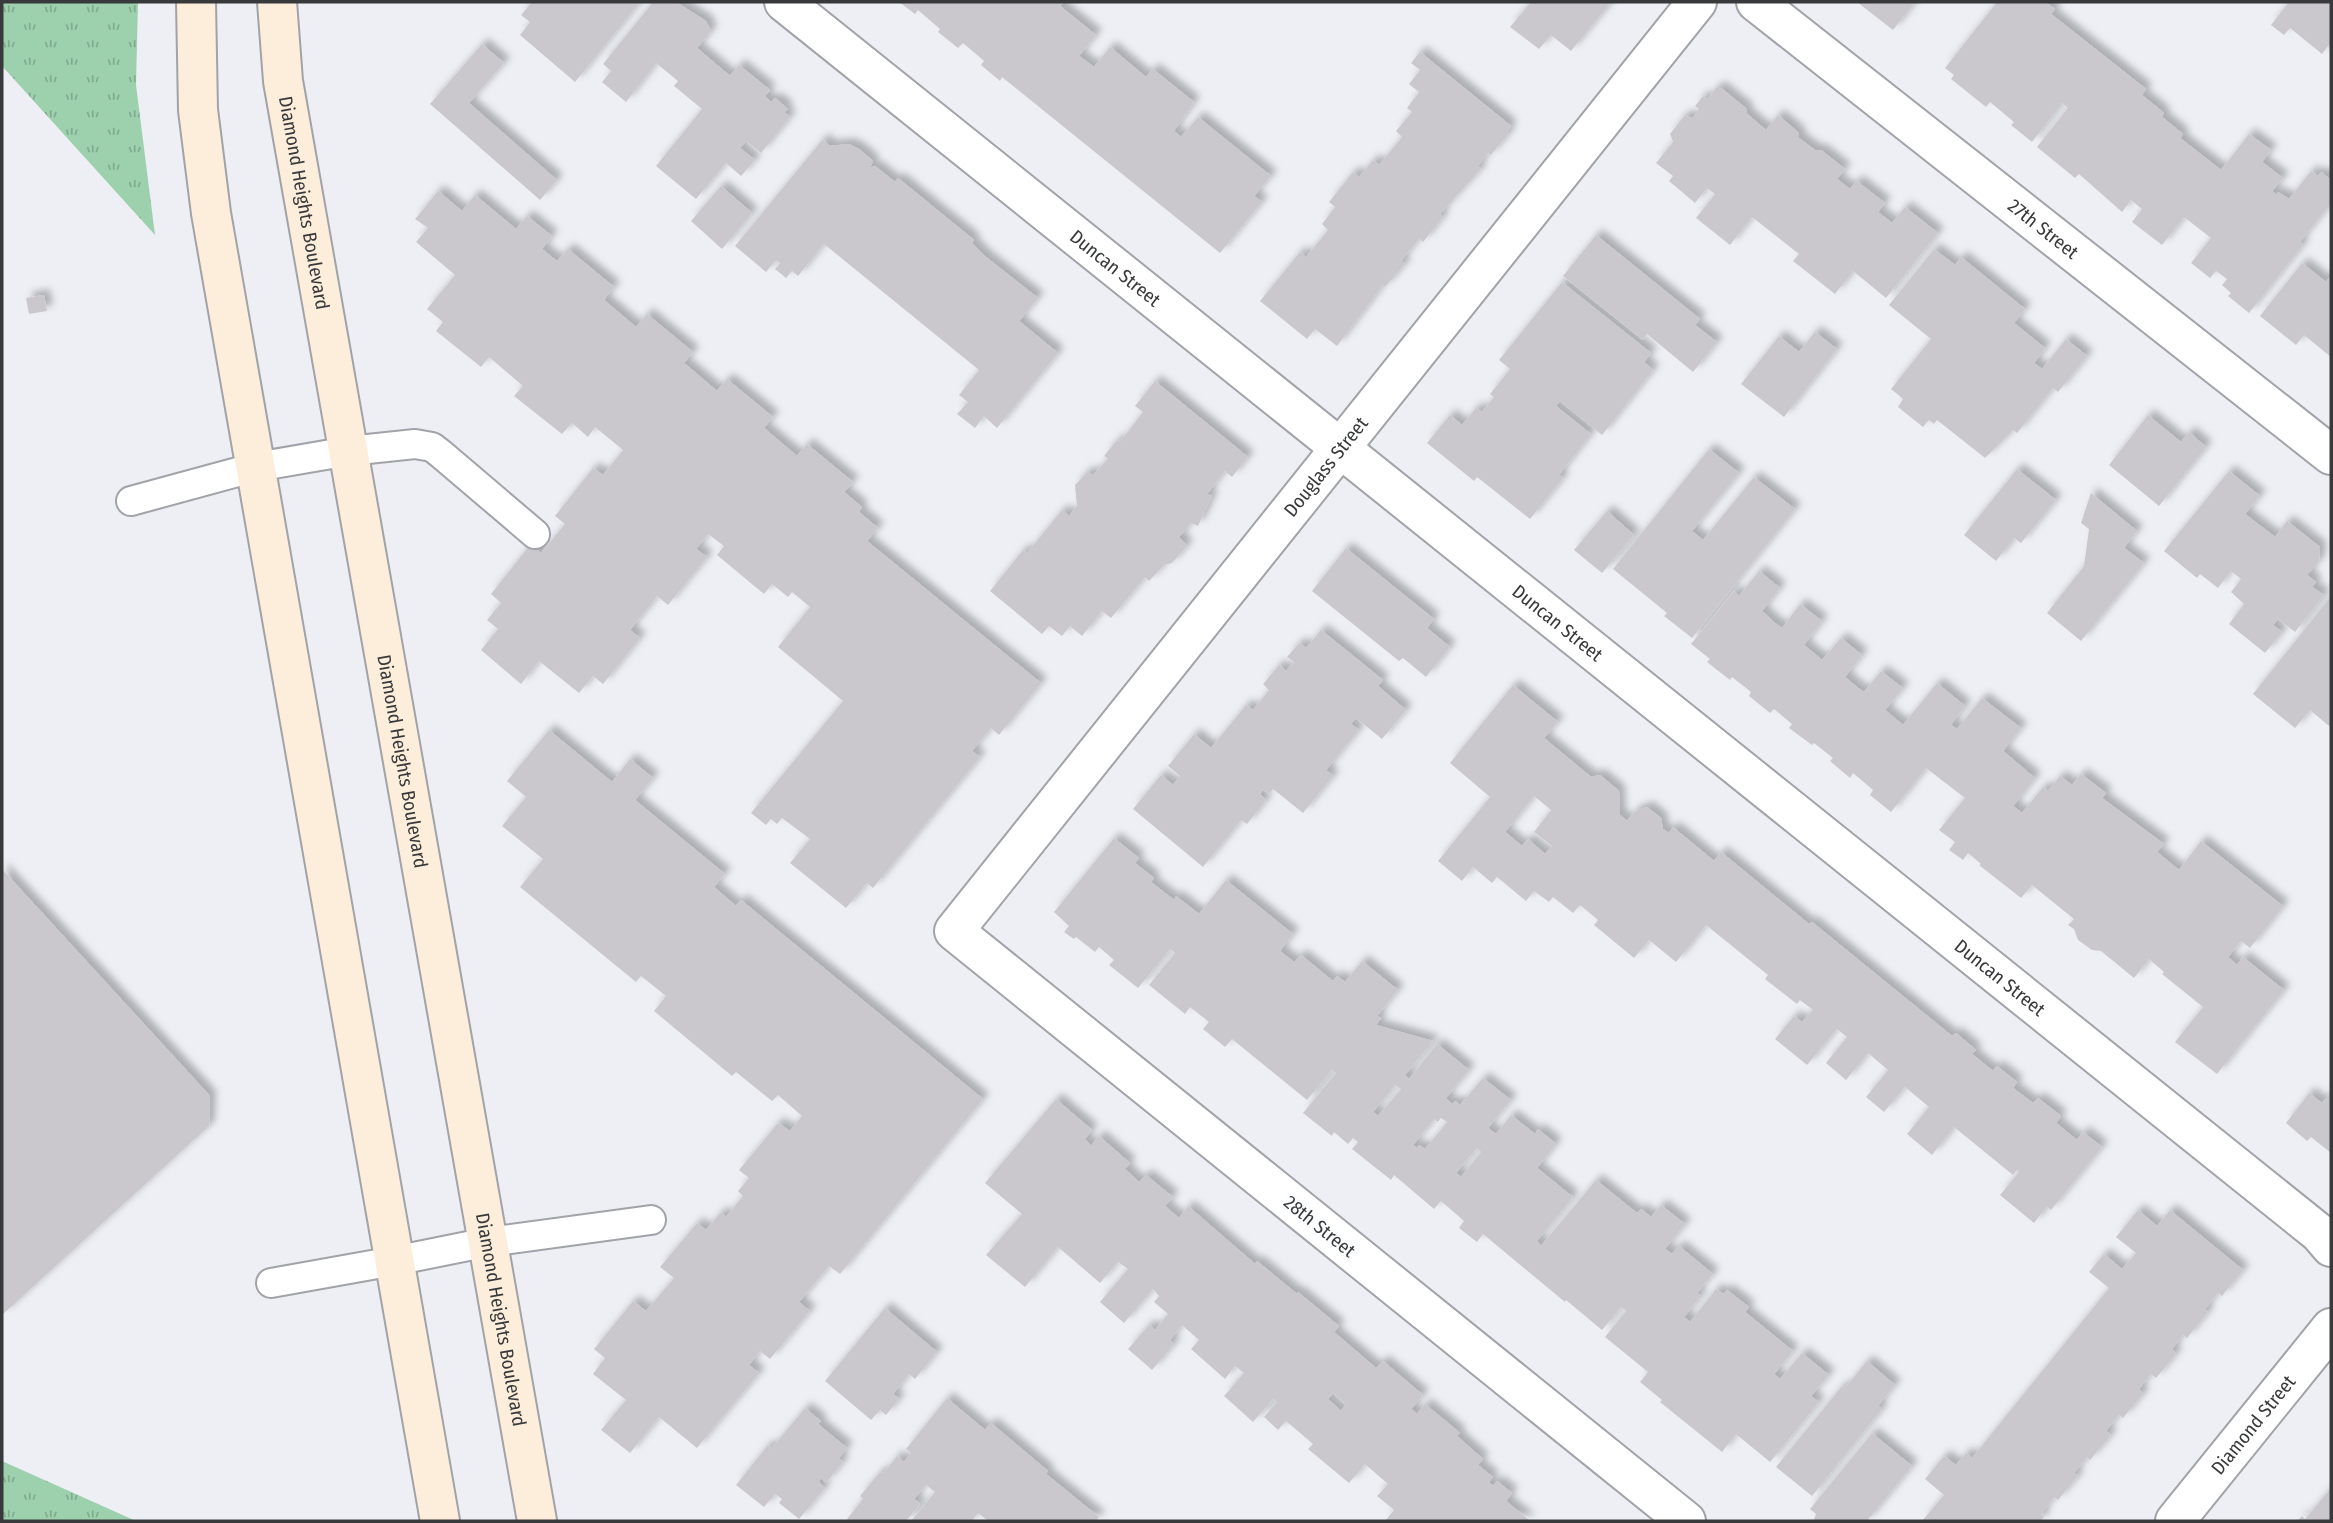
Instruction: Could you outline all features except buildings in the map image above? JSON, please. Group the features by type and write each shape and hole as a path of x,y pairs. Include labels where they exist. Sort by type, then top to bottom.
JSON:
{"main road":[{"path":"197,2 197,73 203,163 439,1521"},
{"name":"Diamond Heights Boulevard","path":"277,2 284,81 537,1521"}],"street":[{"name":"Duncan Street","path":"784,2 2319,1233 2331,1247"},
{"name":"Douglass Street","path":"954,931 1698,2"},
{"name":"27th Street","path":"1756,2 2331,455"},
{"name":"28th Street","path":"954,931 1686,1521"},
{"name":"Diamond Street","path":"2175,1521 2331,1328"}],"lane":[{"path":"131,501 256,467 349,451 415,444 432,447 535,534"},
{"path":"271,1283 488,1242 651,1220"}],"green space":[{"path":"2,2 138,2 136,85 155,235 2,66"},
{"path":"2,1461 136,1521 2,1521"}]}
